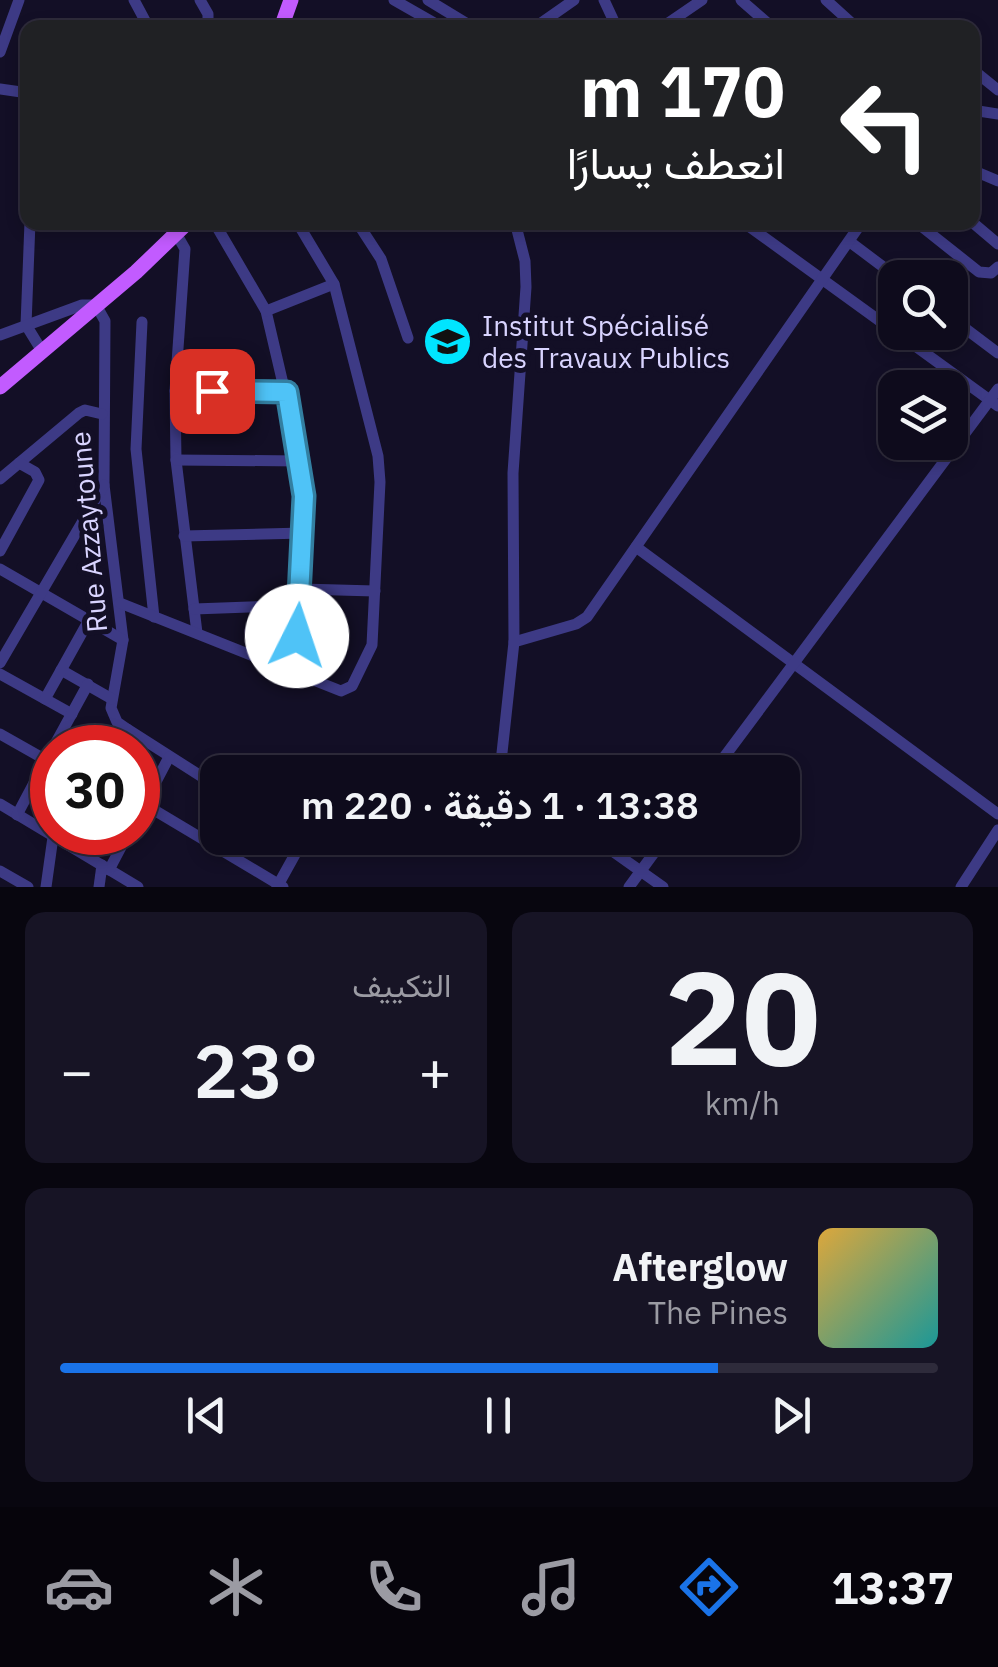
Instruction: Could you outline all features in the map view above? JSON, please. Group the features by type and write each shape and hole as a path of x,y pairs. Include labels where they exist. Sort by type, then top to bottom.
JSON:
{"main road":[{"path":"0,386 182,230"}],"street":[{"path":"0,52 20,0"},
{"path":"394,0 429,20"},
{"path":"428,0 461,20"},
{"path":"545,20 574,0"},
{"path":"673,20 702,0"},
{"path":"742,0 764,20"},
{"path":"826,0 848,20"},
{"path":"30,230 26,325 42,352"},
{"path":"183,230 176,460 198,633"},
{"path":"219,230 266,310 301,461 304,496 297,636 281,667"},
{"path":"120,603 341,691 352,686 372,645 378,456 334,284 302,230"},
{"path":"363,230 381,259 408,338"},
{"path":"502,755 514,642 513,473 526,287 517,230"},
{"path":"754,230 878,319"},
{"path":"514,642 582,621 857,230"},
{"path":"926,230 979,272 990,273 998,266"},
{"path":"850,242 878,263"},
{"path":"266,310 334,284"},
{"path":"0,335 76,306 96,305"},
{"name":"Rue Azzaytoune","path":"96,305 106,329 104,485 124,640 112,699"},
{"path":"142,322 136,449 154,617"},
{"path":"968,330 998,353"},
{"path":"921,350 994,403"},
{"path":"725,755 994,403 998,388"},
{"path":"176,390 287,392"},
{"path":"0,479 79,413 86,410 102,414"},
{"path":"176,460 301,461"},
{"path":"0,551 39,480 35,472 19,463"},
{"path":"0,663 104,485"},
{"path":"184,536 303,533"},
{"path":"636,547 998,814"},
{"path":"0,569 124,640"},
{"path":"301,589 375,591"},
{"path":"194,609 300,605"},
{"path":"45,699 89,620"},
{"path":"0,635 12,642"},
{"path":"62,670 112,699 112,716 122,725"},
{"path":"0,674 72,714"},
{"path":"66,725 88,684"},
{"path":"0,734 30,745"},
{"path":"160,752 200,776"},
{"path":"160,771 168,757"},
{"path":"18,815 30,792"},
{"path":"0,804 30,821"},
{"path":"160,813 280,886 295,855"},
{"path":"961,887 998,830"},
{"path":"986,848 998,856"},
{"path":"46,887 56,855"},
{"path":"88,855 138,887"},
{"path":"98,887 113,855"},
{"path":"617,855 662,887"},
{"path":"629,887 652,855"},
{"path":"0,871 28,887"}],"building":[{"path":"252,616 269,616 281,623 286,635 279,651 271,653 246,643 244,630"}],"place":[{"name":"Institut Spécialisé des Travaux Publics","path":"447,341"}],"route":[{"path":"212,391 287,392 304,496 297,636"}]}
